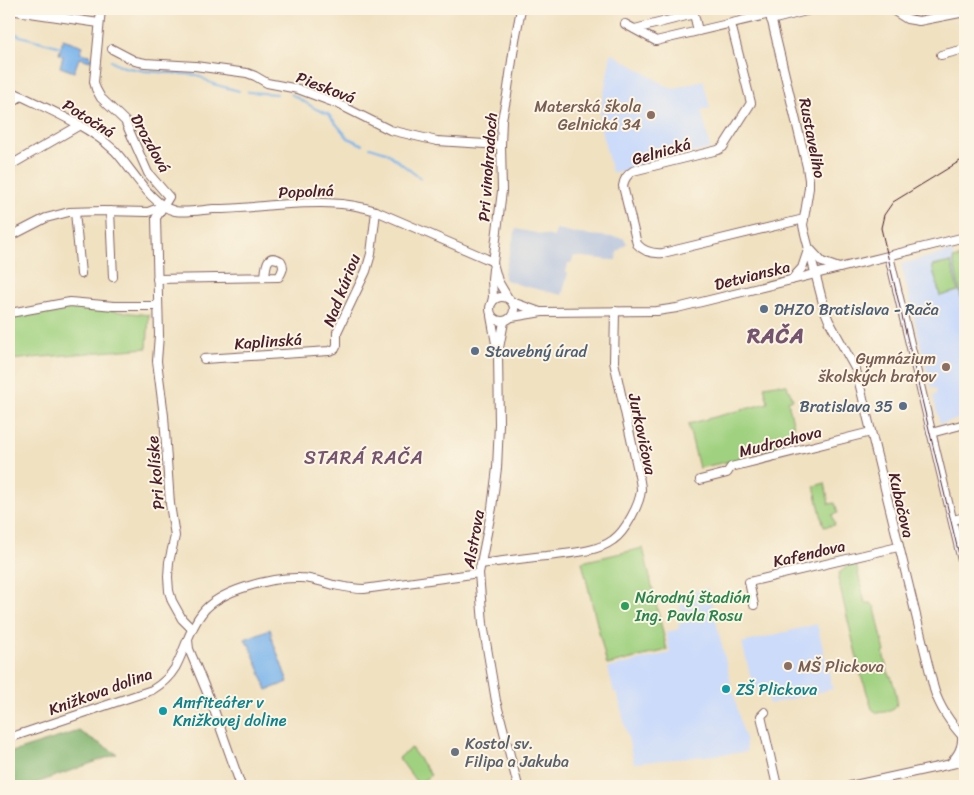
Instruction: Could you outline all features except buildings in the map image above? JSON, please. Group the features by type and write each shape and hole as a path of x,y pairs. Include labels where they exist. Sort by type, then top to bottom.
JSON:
{"street":[{"name":"Drozdová","path":"100,9 94,82 96,89 101,98 125,121 148,173 168,198 164,206"},
{"name":"Pri vinohradoch","path":"492,302 493,265 502,192 501,145 503,112 521,9"},
{"path":"625,24 656,41 770,14 814,9"},
{"path":"891,9 907,19 919,21 965,12"},
{"path":"9,10 99,22"},
{"path":"635,29 693,11 698,31"},
{"name":"Rustaveliho","path":"770,14 807,167 809,180 804,230 815,274"},
{"name":"Gelnická","path":"731,24 751,103 723,147 718,150 634,171 628,175 623,186 636,242 643,250 663,253 804,219"},
{"name":"Piesková","path":"112,49 135,61 145,63 195,66 247,73 267,83 298,89 330,101 390,130 437,141 501,145"},
{"path":"941,55 965,49"},
{"name":"Potočná","path":"9,90 80,125 102,139 116,152 153,198 164,206"},
{"path":"9,104 21,96"},
{"path":"9,166 80,125"},
{"name":"Popolná","path":"9,236 46,218 69,212 148,212 164,206 174,211 187,211 316,202 338,203 360,206 376,211 485,258 491,261 493,265"},
{"name":"Pri kolíske","path":"164,206 156,218 159,335 157,362 164,416 170,504 175,536 169,562 169,591 182,619 192,629"},
{"path":"110,211 114,277"},
{"name":"Nad kúriou","path":"335,350 337,346 337,332 366,271 376,211"},
{"path":"75,212 81,274"},
{"name":"Detvianska","path":"512,317 542,312 677,308 965,237"},
{"path":"791,280 802,268 809,248 822,262 839,268"},
{"path":"889,256 965,573"},
{"path":"493,265 515,309 512,317 504,322 497,320 491,314 492,302 498,297 505,297 510,300"},
{"name":"Kubačova","path":"815,274 827,316 856,370 934,689 940,705 949,720 964,737"},
{"path":"157,279 265,278"},
{"name":"Detvianska","path":"510,300 542,312"},
{"path":"10,313 70,302 114,306 158,306"},
{"name":"Jurkovičova","path":"481,564 576,552 593,548 614,540 627,524 641,489 614,362 615,311"},
{"name":"Alstrova","path":"491,314 498,353 499,424 497,468 492,508 479,573 483,624 496,701 518,786"},
{"name":"Alstrova","path":"498,353 504,322"},
{"name":"Kaplinská","path":"204,359 335,350"},
{"path":"931,433 965,424"},
{"name":"Mudrochova","path":"700,480 727,474 730,467 871,432"},
{"path":"952,520 965,516"},
{"name":"Kafendova","path":"754,605 749,582 898,547"},
{"name":"Knižkova dolina","path":"9,738 152,690 172,674 179,662 192,629 202,612 226,594 244,587 280,579 300,578 364,589 479,573"},
{"path":"188,639 189,648 213,707 241,786"},
{"path":"764,712 761,716 777,786"},
{"path":"950,764 958,755 964,737"},
{"path":"850,786 870,784 965,761"}],"shaded area":[{"name":"Materská škola Gelnická 34","path":"611,53 672,89 703,80 710,108 701,110 709,149 612,173 599,121"},
{"path":"516,229 554,237 556,229 579,234 623,238 627,243 617,252 616,260 574,256 571,263 568,263 566,272 568,273 562,295 520,285 504,279"},
{"path":"952,251 965,316 965,417 940,424 933,397 937,393 936,389 931,387 901,264"},
{"path":"708,588 747,752 634,763 617,692 614,693 608,668 670,653 666,632 679,629 678,624 683,623 678,595"},
{"name":"MŠ Plickova","path":"817,624 833,689 769,704 766,693 760,689 754,690 742,643"}],"green space":[{"path":"965,256 965,316 953,259"},
{"path":"951,262 958,291 940,296 932,266"},
{"path":"70,306 149,315 147,348 9,360 9,316"},
{"path":"787,385 793,399 788,401 794,427 781,446 744,455 745,460 735,463 726,462 699,468 688,424 768,403 764,386"},
{"path":"825,483 829,504 835,503 838,513 832,515 835,525 824,527 814,486"},
{"name":"Národný štadión Ing. Pavla Rosu","path":"643,548 667,650 607,665 582,562"},
{"path":"853,562 856,564 865,603 873,605 875,608 885,652 883,653 896,693 896,706 888,711 877,713 872,709 862,679 838,579 839,573"},
{"path":"79,731 117,754 28,786 9,786 9,753"},
{"path":"411,748 431,775 418,784 399,758"}],"water":[{"path":"63,39 83,46 80,53 89,55 92,58 91,61 79,58 74,72 60,67 63,56 59,54"},
{"path":"270,629 288,682 267,690 249,644 245,639"}],"waterway":[{"path":"9,30 20,36 61,47"},
{"path":"111,61 124,67 145,71 197,75 213,84 239,91"},
{"path":"248,92 277,94"},
{"path":"291,94 328,114 348,138 363,145"},
{"path":"370,147 386,152 420,178"}],"tram line":[{"path":"965,158 893,202 884,215 881,228 965,580"}],"place":[{"name":"Materská škola Gelnická 34","path":"651,115"},
{"name":"DHZO Bratislava - Rača","path":"764,309"},
{"name":"Stavebný úrad","path":"475,351"},
{"name":"Gymnázium školských bratov","path":"946,367"},
{"name":"Bratislava 35","path":"903,406"},
{"name":"Národný štadión Ing. Pavla Rosu","path":"625,606"},
{"name":"MŠ Plickova","path":"788,666"},
{"name":"ZŠ Plickova","path":"726,689"},
{"name":"Amfiteáter v Knižkovej doline","path":"163,711"},
{"name":"Kostol sv. Filipa a Jakuba","path":"455,752"}],"district":[{"name":"RAČA","path":"776,336"},
{"name":"STARÁ RAČA","path":"364,457"}]}
